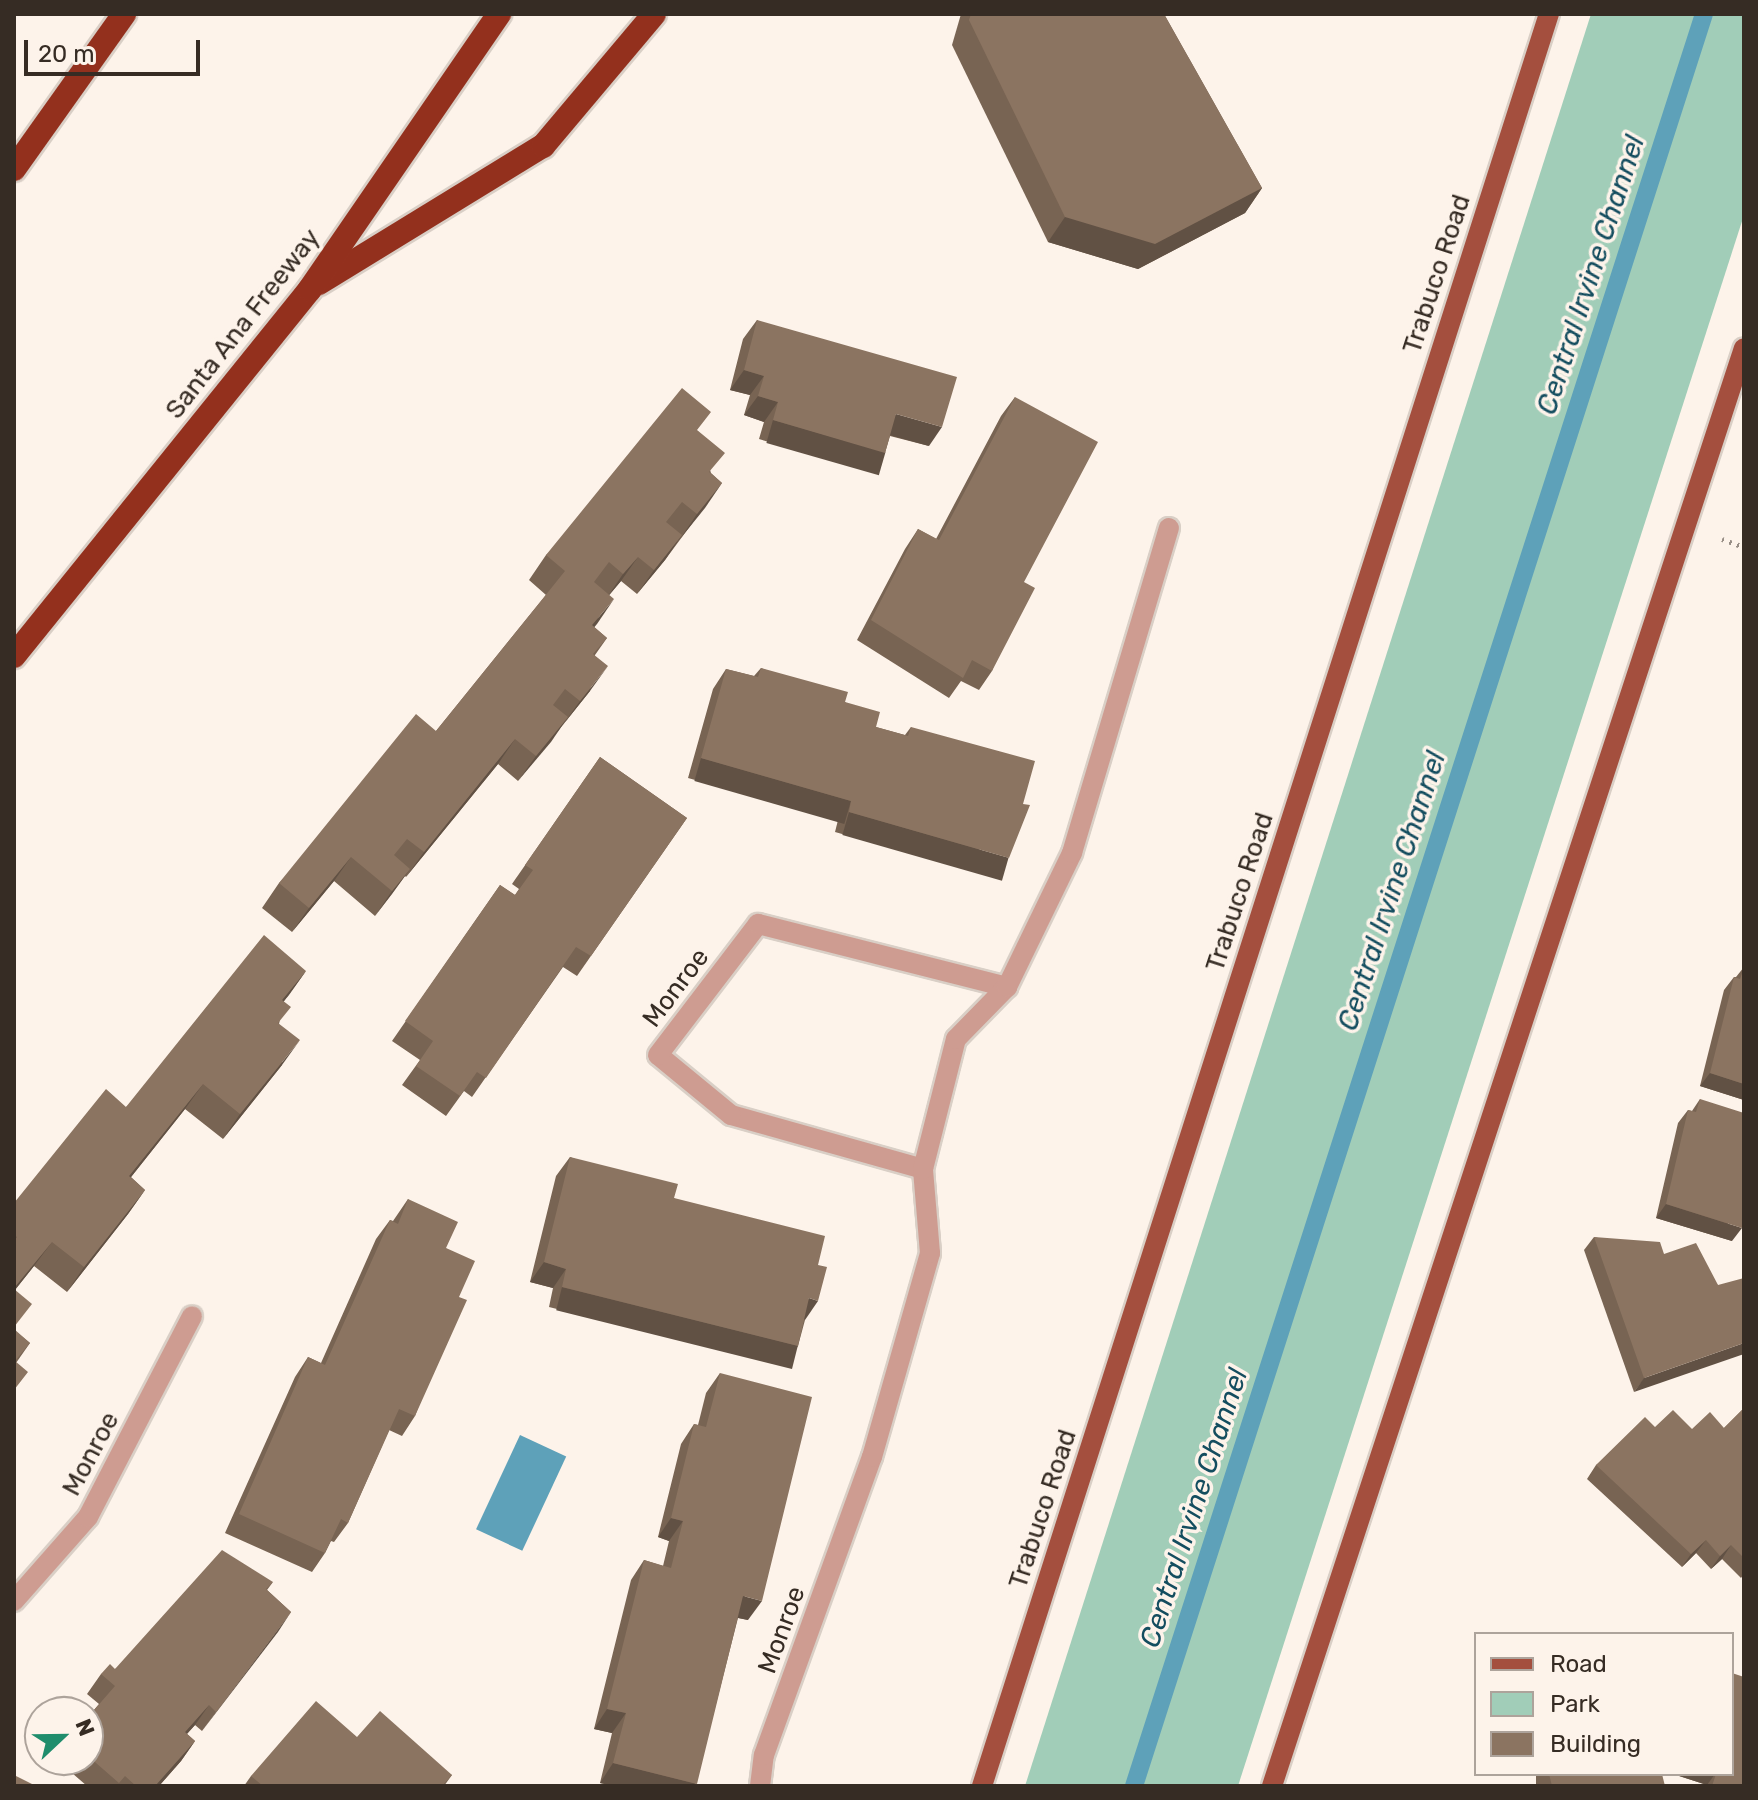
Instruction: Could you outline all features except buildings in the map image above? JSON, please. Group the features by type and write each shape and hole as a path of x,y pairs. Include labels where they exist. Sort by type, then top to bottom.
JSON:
{"highway":[{"path":"14,169 124,14"},
{"name":"Santa Ana Freeway","path":"14,656 310,289 499,14"},
{"path":"310,289 543,146 654,14"}],"main road":[{"name":"Trabuco Road","path":"982,1786 1549,14"},
{"path":"1272,1786 1744,348"}],"street":[{"name":"Monroe","path":"760,1786 872,1457 930,1253 923,1169 956,1039 1007,987 1072,853 1169,528"},
{"name":"Monroe","path":"923,1169 731,1115 658,1055 758,924 1007,987"},
{"name":"Monroe","path":"14,1601 88,1517 192,1316"}],"green space":[{"path":"1591,14 1744,14 1744,215 1238,1786 1025,1786"}],"water":[{"path":"520,1435 566,1457 522,1551 476,1529"}],"waterway":[{"name":"Central Irvine Channel","path":"1134,1786 1704,14"}]}
